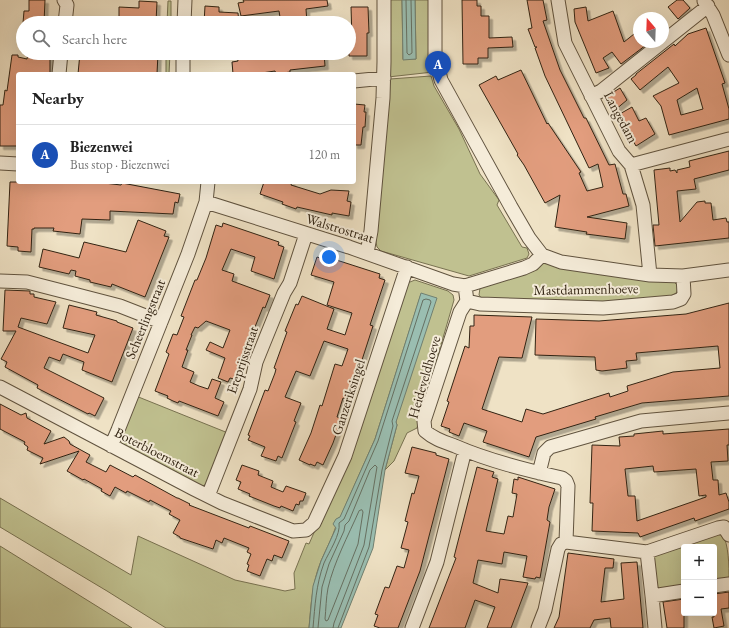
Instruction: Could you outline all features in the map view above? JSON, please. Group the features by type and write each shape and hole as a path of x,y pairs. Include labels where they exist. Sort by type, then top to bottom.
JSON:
{"street":[{"path":"64,0 66,5 65,16"},
{"path":"184,16 185,0"},
{"path":"367,253 371,231 384,78 384,0"},
{"path":"435,0 435,55 443,85 529,238 542,255"},
{"name":"Langedam","path":"558,0 565,43 619,151 631,165 643,204 650,275"},
{"path":"591,96 601,91 706,3 713,15 729,55"},
{"path":"59,72 60,60"},
{"path":"183,60 183,72"},
{"path":"356,81 384,78"},
{"path":"631,165 729,139"},
{"path":"0,163 16,164"},
{"name":"Scheerlingstraat","path":"111,446 188,254 206,202 206,184"},
{"name":"Walstrostraat","path":"206,202 367,253 452,284 465,286"},
{"name":"Ereprijsstraat","path":"208,496 250,389 258,357 284,293 290,283 306,234"},
{"name":"Mastdammenhoeve","path":"465,286 524,268 533,264 542,255 560,262 650,275 683,276 729,270"},
{"name":"Ganzeriksingel","path":"306,530 314,523 345,456 407,267"},
{"name":"Mastdammenhoeve","path":"467,301 488,304 603,308 673,302 681,299 684,294 683,276"},
{"path":"0,281 27,282 72,293 120,306 161,322"},
{"path":"465,286 467,301"},
{"name":"Heideveldhoeve","path":"467,301 460,312 424,421 425,431 432,437 465,450 526,470 562,478 566,481 568,486 566,542"},
{"name":"Boterbloemstraat","path":"0,387 208,496 293,531 306,530"},
{"path":"539,473 544,453 550,447 641,421 729,413"},
{"path":"412,628 437,562 465,450"},
{"path":"538,628 545,610 558,549 561,544 566,542 647,552 718,528 724,527 729,536"},
{"path":"647,552 655,628"},
{"path":"717,586 729,584"},
{"path":"652,596 681,591"}],"green space":[{"path":"387,0 402,0 403,59 416,59 415,0 430,0 433,72 388,77"},
{"path":"168,1 171,1 171,16 167,16"},
{"path":"166,60 170,60 169,72 166,72"},
{"path":"431,76 434,86 459,129 480,174 499,200 497,205 522,247 527,248 529,254 527,258 469,276 381,251 377,247 376,242 390,79"},
{"path":"543,263 673,281 678,286 677,292 671,297 604,303 482,299 479,295 480,288"},
{"path":"415,280 448,291 453,295 454,300 417,428 407,433 394,461 385,470 397,425 396,422 421,294 375,439 340,518 338,518 333,535 318,569 312,594 309,628 166,628 0,527 0,498 131,575 138,536 235,580 285,591 295,589 294,573 306,543 309,544 316,528 407,281 410,282"},
{"path":"136,396 228,433 207,484 200,487 122,445 121,440"},
{"path":"722,533 729,562 729,581 717,583 717,544 688,544"},
{"path":"0,546 132,628 0,628"},
{"path":"681,546 681,589 655,593 653,560 655,555"}],"water":[{"path":"402,0 415,0 416,59 403,60"},
{"path":"421,293 437,298 396,422 397,425 385,470 373,548 341,628 309,628 313,586 321,561 336,528 333,524 336,519 340,517 375,439"}],"building":[{"path":"29,0 45,0 44,16 24,16 24,11 29,11"},
{"path":"243,0 327,0 328,6 306,9 306,16 280,16 279,11 241,16 238,3 244,2"},
{"path":"462,0 477,0 477,6 481,6 481,16 489,16 489,38 512,37 513,47 488,48 488,58 478,58 478,64 463,64"},
{"path":"527,0 543,0 547,20 543,21 560,70 609,165 615,164 623,194 626,194 629,206 587,217 627,223 625,239 586,234 587,232 555,227 560,195 545,203 479,85 496,76 498,80 521,70 547,124 548,123 581,172 579,173 587,191 603,187 598,164 589,168 545,76 535,48 537,47 535,47 528,29 532,28"},
{"path":"677,0 683,0 690,8 678,19 668,7"},
{"path":"139,1 157,2 156,16 119,16 119,7 139,8"},
{"path":"205,6 219,7 219,12 238,13 238,16 204,16"},
{"path":"351,7 368,7 369,33 367,33 367,56 356,56 356,16 351,16"},
{"path":"586,7 588,21 613,11 624,42 633,35 633,48 642,48 621,64 612,52 603,58 609,68 596,73 575,22 574,9"},
{"path":"706,28 725,83 722,84 729,109 729,119 669,135 661,106 653,96 679,83 668,67 640,90 631,79 674,44 675,46 688,34","holes":["697,88 703,109 681,115 677,100"]},
{"path":"12,55 16,55 16,60 50,60 50,72 16,72 16,146 0,146 0,105 3,105 5,90 7,91"},
{"path":"79,60 158,60 157,72 78,72"},
{"path":"325,60 325,66 290,70 290,72 233,72 232,62"},
{"path":"620,88 627,100 615,110 607,96"},
{"path":"356,104 365,105 364,112 366,112 365,127 363,127 361,145 356,145"},
{"path":"632,107 639,121 646,118 655,134 636,146 618,115"},
{"path":"729,151 729,170 694,179 696,189 677,191 680,222 697,202 705,201 705,203 711,203 713,220 726,218 727,222 729,222 729,238 655,246 653,225 659,225 654,170 670,168 670,171 675,170 677,173 677,170 690,167 689,161"},
{"path":"10,182 16,182 16,184 127,184 180,194 178,203 175,202 173,214 110,211 110,220 82,219 80,234 53,231 54,228 32,229 31,252 18,251 18,247 7,246"},
{"path":"263,184 291,184 320,194 331,190 349,191 347,201 351,202 349,216 332,213 332,215 297,207 296,209 282,204 283,202 260,194"},
{"path":"138,220 166,231 164,236 169,237 145,297 112,284 111,287 90,282 90,280 75,276 76,271 71,270 69,274 39,267 43,249 79,258 84,242 126,252"},
{"path":"223,223 279,242 278,245 284,247 274,279 251,271 255,257 231,249 222,270 234,274 232,281 270,295 265,308 263,307 234,379 230,378 228,382 218,378 225,358 206,350 210,342 223,348 230,330 206,321 198,328 195,327 191,335 182,367 194,372 190,382 199,386 208,389 212,379 221,382 215,398 224,402 218,416 179,401 178,403 167,398 168,396 155,391 169,354 166,352 173,334 177,335 184,317 181,316 195,280 197,280 206,258 216,225 222,227"},
{"path":"324,256 380,274 379,278 385,280 370,325 373,326 349,400 343,398 337,417 342,418 323,465 317,462 315,466 310,465 299,460 311,433 320,405 322,406 335,364 342,366 348,349 324,341 310,376 296,371 285,397 301,403 294,421 296,422 282,458 278,456 276,461 261,456 265,447 248,440 250,436 248,435 265,390 268,391 275,373 276,369 274,368 287,332 285,331 296,304 298,305 302,296 334,309 327,329 345,335 352,313 327,305 334,282 311,275 317,257 323,259"},
{"path":"5,290 30,291 30,294 34,294 34,297 56,302 47,324 21,318 18,327 88,353 95,335 63,328 69,305 97,312 96,315 117,321 133,328 112,382 82,370 84,362 63,354 60,361 49,357 44,368 104,398 95,416 89,413 88,414 37,388 38,385 5,367 7,362 1,359 16,331 3,331"},
{"path":"729,303 729,396 642,403 595,417 596,419 536,437 529,457 483,442 487,431 464,423 459,436 449,432 450,429 441,426 449,402 447,401 465,346 469,348 470,326 474,326 474,315 532,317 522,358 499,357 482,409 522,422 526,409 543,414 609,393 610,397 628,391 627,386 673,372 720,368 718,346 636,353 637,360 626,361 627,368 602,371 596,370 595,357 535,355 536,319 599,321 686,314"},
{"path":"0,404 21,415 26,413 27,418 51,431 44,444 64,437 70,444 90,455 86,462 106,472 110,465 133,477 135,475 190,504 189,505 249,528 250,526 289,541 282,558 274,555 272,561 267,559 260,576 247,571 249,565 247,564 251,554 247,552 249,548 224,538 222,543 216,540 213,549 180,538 173,533 180,520 169,514 171,511 150,500 149,502 115,487 110,496 101,491 102,489 67,471 79,451 40,464 43,458 27,450 28,447 24,444 25,442 0,429"},
{"path":"729,429 729,445 727,445 728,461 711,462 713,480 718,480 719,495 726,493 729,502 729,509 695,521 694,518 640,537 638,533 592,531 593,503 590,503 592,445 620,446 619,437 663,431 663,434","holes":["653,466 654,472 696,469 699,496 706,495 706,497 637,521 635,496 628,496 625,469"]},
{"path":"412,447 436,453 436,455 449,459 420,571 398,628 380,628 374,626 378,615 375,614 385,587 389,588 397,566 404,568 409,550 401,548 408,522 405,521 412,493 414,494 419,476 405,473"},
{"path":"242,465 259,471 258,475 273,481 271,487 283,492 286,486 306,493 303,501 300,501 299,505 296,504 293,511 281,506 280,508 274,506 249,496 250,494 238,489 241,482 236,480"},
{"path":"477,467 494,472 492,477 498,479 486,531 504,534 508,516 513,517 517,494 512,493 514,479 518,480 518,477 555,489 549,507 547,520 550,522 540,578 536,577 535,579 523,577 527,556 504,552 502,564 478,560 473,583 498,593 500,579 528,583 511,628 487,628 495,607 475,600 465,628 429,628 456,558 454,557"},
{"path":"568,553 614,559 613,568 605,568 601,602 624,599 621,563 637,562 643,628 611,628 610,618 594,620 590,628 554,628 559,617"},
{"path":"729,592 729,608 721,609 724,626 714,628 712,617 717,616 717,594"},
{"path":"681,599 681,616 684,616 684,628 667,628 663,602"}],"place":[{"name":"Biezenwei","path":"438,84"}]}
